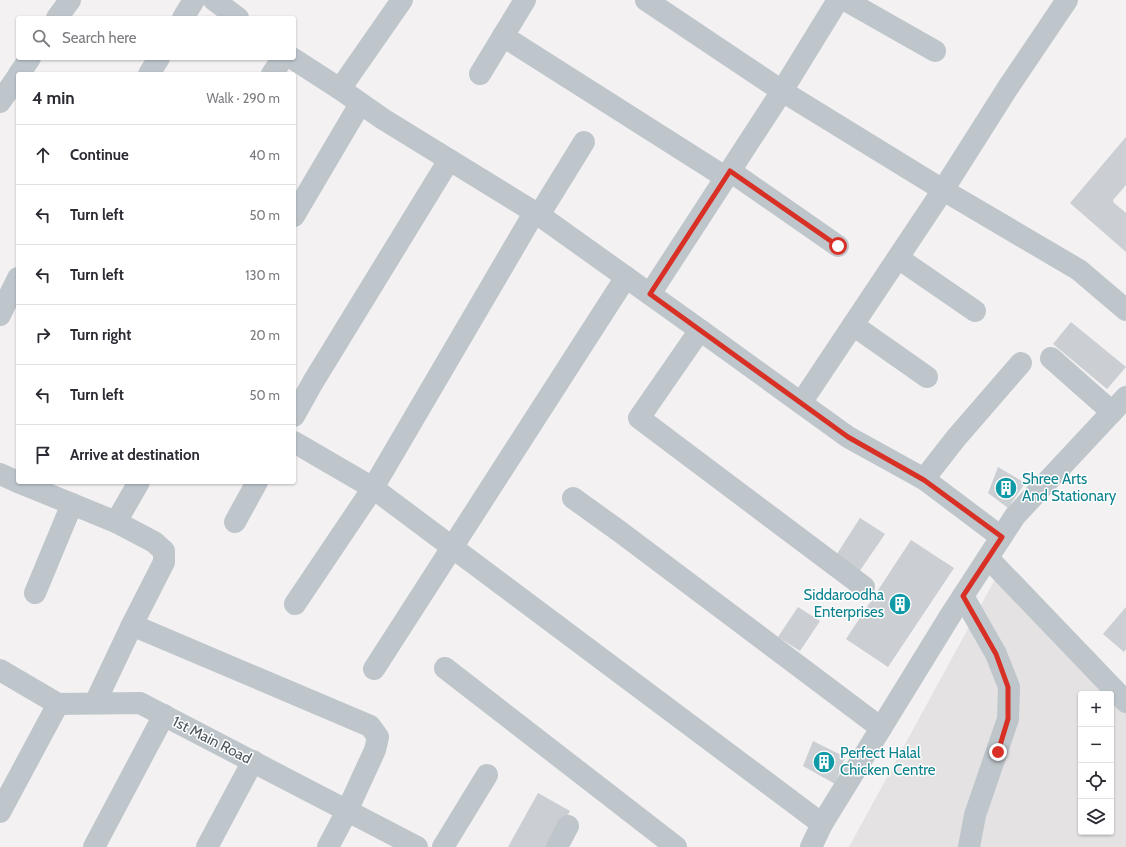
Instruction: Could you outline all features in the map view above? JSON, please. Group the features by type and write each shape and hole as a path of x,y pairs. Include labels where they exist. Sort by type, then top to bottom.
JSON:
{"street":[{"path":"59,16 70,0"},
{"path":"184,16 194,0"},
{"path":"214,0 235,16"},
{"path":"480,74 525,0"},
{"path":"646,0 782,91 943,190 1079,270 1126,310"},
{"path":"650,294 782,91 838,0"},
{"path":"845,0 935,52"},
{"path":"340,89 396,2"},
{"path":"801,403 943,190 1063,2"},
{"path":"503,36 727,174 838,246"},
{"path":"21,72 29,60"},
{"path":"150,72 158,60"},
{"path":"273,72 282,60"},
{"path":"295,60 360,104 536,214 650,294 848,437 924,480 1002,537"},
{"path":"0,102 16,79"},
{"path":"296,213 360,104"},
{"path":"295,604 373,488 536,214 584,142"},
{"path":"296,412 313,382 449,160"},
{"path":"898,258 975,311"},
{"path":"374,669 626,277"},
{"path":"0,315 13,278"},
{"path":"852,325 927,377"},
{"path":"700,330 639,418 864,587"},
{"path":"811,847 822,824 881,728 963,596 1015,516 1119,405 1051,358"},
{"path":"924,480 956,438 1021,363"},
{"path":"296,443 373,488 822,824"},
{"path":"0,474 16,481"},
{"path":"23,484 116,522 154,542 164,551 164,562 95,703"},
{"path":"116,522 139,484"},
{"path":"235,522 256,484"},
{"path":"573,498 620,531 881,728"},
{"path":"35,594 72,504"},
{"path":"988,558 1126,702"},
{"path":"963,596 996,654 1008,687 1008,719 975,815 969,847"},
{"path":"132,625 370,726 378,736 375,750 347,811 328,847"},
{"path":"445,668 676,847"},
{"path":"0,670 58,704 0,812"},
{"name":"1st Main Road","path":"58,704 140,703 417,847"},
{"path":"94,847 164,715"},
{"path":"207,847 253,762"},
{"path":"443,847 487,775"},
{"path":"557,847 568,826"}],"shaded area":[{"path":"1000,570 1126,696 1126,847 849,847"}],"building":[{"path":"1126,137 1126,185 1113,200 1114,203 1126,213 1126,252 1070,203"},
{"path":"1071,322 1126,367 1107,389 1053,344"},
{"name":"Shree Arts And Stationary","path":"998,467 1025,483 1008,508 988,493"},
{"path":"860,518 885,534 859,572 835,557"},
{"name":"Siddaroodha Enterprises","path":"911,540 954,568 888,667 846,639"},
{"path":"798,607 820,621 800,651 778,637"},
{"path":"1126,607 1126,649 1124,652 1103,634"},
{"name":"Perfect Halal Chicken Centre","path":"813,741 845,757 835,784 803,766"},
{"path":"538,793 570,811 550,847 508,847"}],"place":[{"name":"Shree Arts And Stationary","path":"1006,488"},
{"name":"Siddaroodha Enterprises","path":"900,604"},
{"name":"Perfect Halal Chicken Centre","path":"824,762"}],"route":[{"path":"838,246 730,171 650,294 848,437 924,480 1002,537 963,596 996,654 1008,687 1008,719 998,752"}]}
